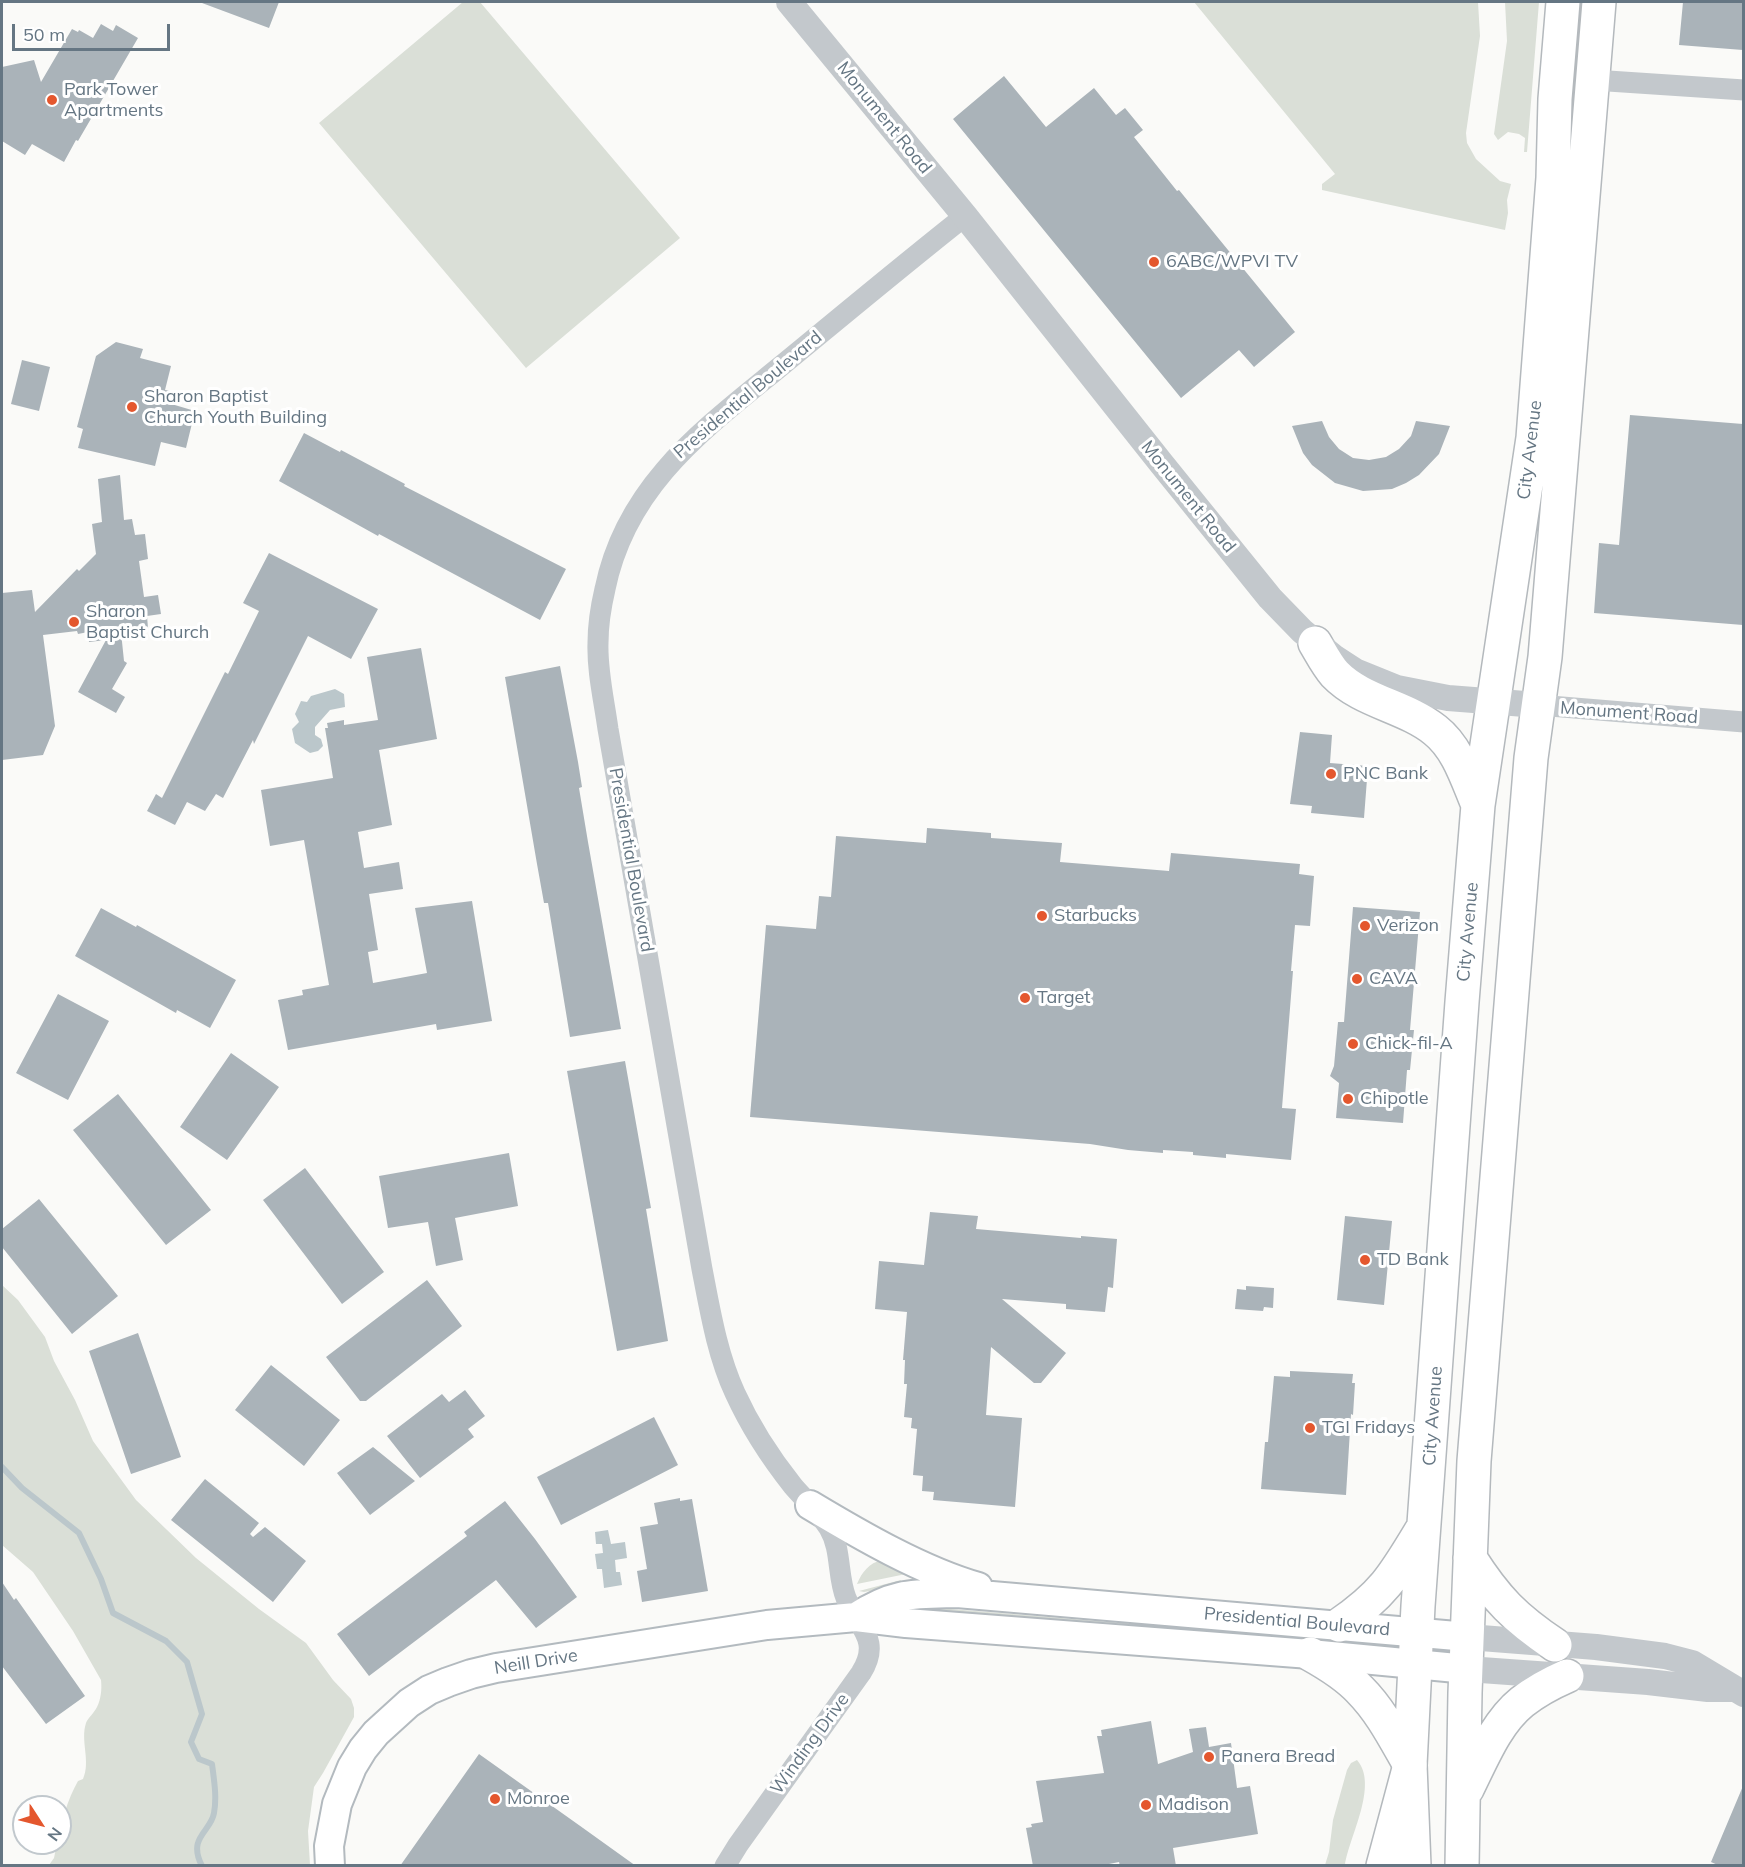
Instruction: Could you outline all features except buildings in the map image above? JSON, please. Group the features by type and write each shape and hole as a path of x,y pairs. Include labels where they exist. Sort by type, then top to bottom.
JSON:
{"highway":[{"name":"City Avenue","path":"1414,1866 1410,1765 1415,1664 1461,1013 1478,805 1533,438 1553,178 1555,99 1563,2"},
{"name":"City Avenue","path":"1462,1866 1474,1461 1531,759 1545,657 1599,2"},
{"path":"1315,643 1335,674 1351,686 1416,717 1441,735 1454,753 1478,805"},
{"path":"1339,1625 1368,1604 1389,1582 1425,1525"},
{"path":"1470,1558 1506,1608 1555,1645"},
{"path":"1310,1654 1339,1672 1361,1691 1381,1716 1410,1765 1383,1866"},
{"path":"1463,1796 1490,1743 1507,1718 1520,1703 1567,1676"}],"main road":[{"path":"810,1505 878,1543 949,1576 1020,1599"},
{"name":"Presidential Boulevard","path":"856,1617 884,1600 904,1594 957,1593 1417,1632 1467,1653"},
{"name":"Presidential Boulevard","path":"856,1617 940,1626 1415,1664 1467,1653"},
{"name":"Neill Drive","path":"330,1866 329,1846 332,1823 352,1767 376,1733 409,1703 429,1690 471,1674 524,1663 738,1629 856,1617"}],"street":[{"name":"Monument Road","path":"789,2 965,216 1095,382 1263,589 1315,643 1355,671 1397,688 1448,698 1743,722"},
{"path":"1593,80 1743,90"},
{"name":"Presidential Boulevard","path":"856,1617 844,1594 834,1538 829,1528 778,1466 754,1430 731,1382 712,1320 608,729 599,662 599,619 608,573 625,527 649,488 670,462 697,436 772,373 965,216"},
{"name":"Winding Drive","path":"725,1866 866,1666 871,1647 856,1617"},
{"name":"Presidential Boulevard","path":"1467,1653 1555,1645 1605,1648 1665,1656 1692,1663 1739,1691"},
{"name":"Presidential Boulevard","path":"1467,1653 1567,1676 1739,1691"}],"shaded area":[{"path":"463,2 480,2 680,238 526,368 319,123"},
{"path":"1194,2 1478,2 1480,36 1466,133 1467,143 1476,159 1500,181 1511,184 1507,200 1508,213 1505,230 1322,190 1322,184 1335,174"},
{"path":"1505,2 1539,2 1527,152 1524,152 1525,138 1519,134 1508,132 1498,140 1494,134 1507,41"},
{"path":"335,689 344,694 345,707 330,710 315,727 315,735 321,739 323,746 318,751 310,753 295,743 292,729 299,722 295,714 301,701 307,702 311,696"},
{"path":"2,1285 18,1300 45,1337 54,1361 93,1441 136,1500 196,1558 259,1609 306,1643 333,1680 351,1699 354,1717 314,1787 308,1831 310,1865 49,1865 55,1855 72,1855 72,1795 85,1772 84,1730 98,1704 101,1680 73,1631 33,1572 2,1545"},
{"path":"608,1530 611,1544 625,1542 627,1558 615,1560 616,1572 620,1572 622,1585 604,1588 602,1569 597,1569 595,1554 603,1553 602,1544 596,1544 595,1532"},
{"path":"882,1560 910,1568 906,1574 857,1584 873,1563"},
{"path":"901,1580 899,1586 859,1591"},
{"path":"938,1608 1210,1630 1215,1634 912,1611"},
{"path":"1357,1760 1363,1771 1364,1797 1345,1865 1325,1865 1333,1820 1347,1770 1351,1763"}],"waterway":[{"path":"2,1467 22,1488 79,1533 101,1579 113,1613 166,1641 187,1662 202,1714 191,1742 199,1759 212,1764 215,1788 212,1820 198,1841 198,1856 202,1866"}],"place":[{"name":"Park Tower Apartments","path":"52,100"},
{"name":"6ABC/WPVI TV","path":"1154,262"},
{"name":"Sharon Baptist Church Youth Building","path":"132,407"},
{"name":"Sharon Baptist Church","path":"74,622"},
{"name":"PNC Bank","path":"1331,774"},
{"name":"Starbucks","path":"1042,916"},
{"name":"Verizon","path":"1365,926"},
{"name":"CAVA","path":"1357,979"},
{"name":"Target","path":"1025,998"},
{"name":"Chick-fil-A","path":"1353,1044"},
{"name":"Chipotle","path":"1348,1099"},
{"name":"TD Bank","path":"1365,1260"},
{"name":"TGI Fridays","path":"1310,1428"},
{"name":"Panera Bread","path":"1209,1757"},
{"name":"Monroe","path":"495,1799"},
{"name":"Madison","path":"1146,1805"}]}
